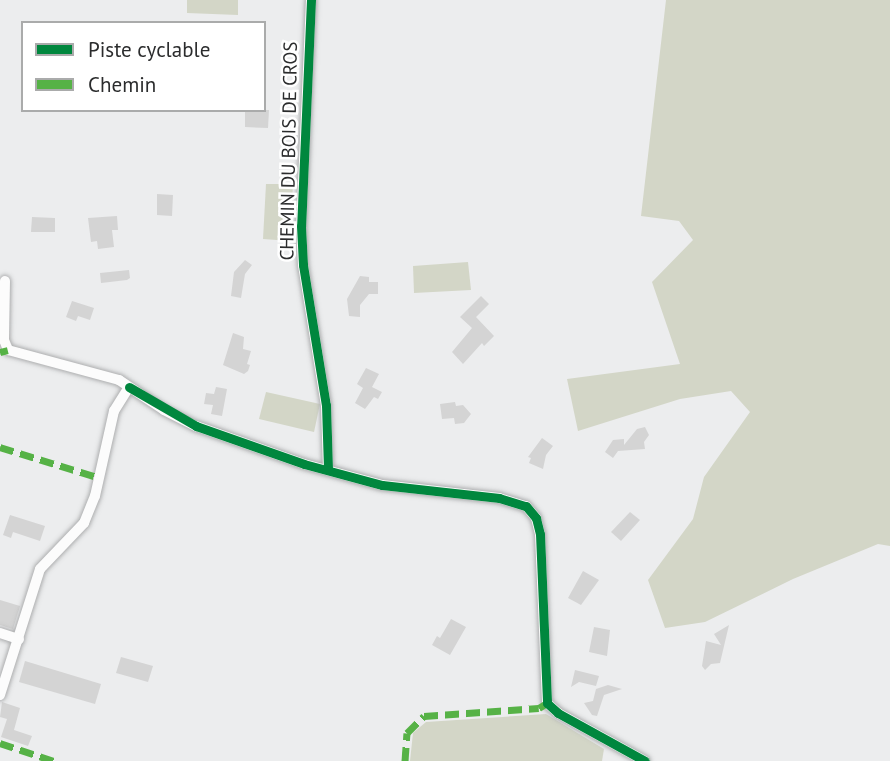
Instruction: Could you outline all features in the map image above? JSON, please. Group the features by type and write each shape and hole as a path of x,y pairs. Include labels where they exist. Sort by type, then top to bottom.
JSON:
{"street":[{"name":"CHEMIN DU BOIS DE CROS","path":"311,0 302,252 326,405 330,440 328,468"},
{"path":"5,281 4,340 8,350 120,380 164,410 203,429 304,464 328,468 382,485 499,498 526,506 533,511 540,534 547,703 558,713 645,761"},
{"path":"0,695 40,569 84,523 95,496 114,411 129,387"},
{"path":"0,633 19,639"}],"shaded area":[{"path":"187,0 238,0 238,15 187,13"},
{"path":"666,0 890,0 890,546 878,544 793,579 705,622 665,628 648,580 693,519 704,477 750,412 731,391 680,399 578,431 567,379 680,364 652,282 693,240 679,221 641,216"},
{"path":"266,184 293,184 290,241 263,239"},
{"path":"468,262 471,290 414,293 413,266"},
{"path":"266,392 320,404 314,432 259,419"},
{"path":"546,714 604,749 602,761 410,761 413,733 426,722"}],"building":[{"path":"269,110 268,128 245,127 245,112"},
{"path":"157,194 173,195 172,216 157,215"},
{"path":"117,216 118,230 112,230 114,247 98,249 97,241 91,242 88,218"},
{"path":"32,217 55,218 55,232 31,232"},
{"path":"245,260 252,265 245,274 241,298 231,296 234,272"},
{"path":"129,270 130,278 127,280 101,283 100,273"},
{"path":"360,276 369,277 369,282 378,282 378,294 369,294 360,305 360,317 349,316 347,299"},
{"path":"481,296 489,304 476,317 494,336 484,346 482,343 463,364 452,352 472,328 460,317"},
{"path":"72,301 94,308 90,320 78,316 76,321 66,317"},
{"path":"233,333 244,337 243,349 251,351 247,364 250,365 244,374 223,365"},
{"path":"366,368 379,374 372,387 382,392 378,399 374,397 365,409 355,403 363,388 357,384"},
{"path":"216,387 227,389 222,416 211,414 213,405 204,404 206,393 214,394"},
{"path":"455,402 456,406 463,405 471,414 464,423 455,424 454,418 442,419 440,404"},
{"path":"645,427 649,435 644,442 645,449 618,451 613,458 605,452 613,440 624,439 624,445 637,429"},
{"path":"542,438 553,446 546,455 543,469 529,463 531,458 528,457"},
{"path":"630,512 640,520 621,541 611,532"},
{"path":"10,515 45,526 40,541 13,532 11,538 3,535"},
{"path":"583,571 599,580 581,605 568,598"},
{"path":"0,600 20,606 13,629 0,625"},
{"path":"451,619 466,627 450,655 432,645 437,636 440,638"},
{"path":"729,625 720,663 711,664 705,670 702,666 706,641 721,645 714,634"},
{"path":"594,627 610,630 607,656 589,652"},
{"path":"121,657 153,666 148,682 116,673"},
{"path":"25,661 101,684 95,704 19,682"},
{"path":"575,670 599,676 596,686 579,682 571,687"},
{"path":"608,685 622,689 604,695 597,716 592,715 584,703 593,701 596,689"},
{"path":"2,702 20,708 14,730 32,736 28,746 1,737 7,719 0,717"}],"marked path":[{"path":"0,352 8,350"},
{"path":"0,447 97,477"},
{"path":"405,761 407,733 424,716 539,708 547,703"},
{"path":"0,743 54,761"}],"cycle path":[{"path":"311,0 301,226 303,265 326,405 328,468"},
{"path":"129,387 196,426 304,464 382,485 499,498 526,506 536,518 540,534 547,703 558,713 645,761"}]}
